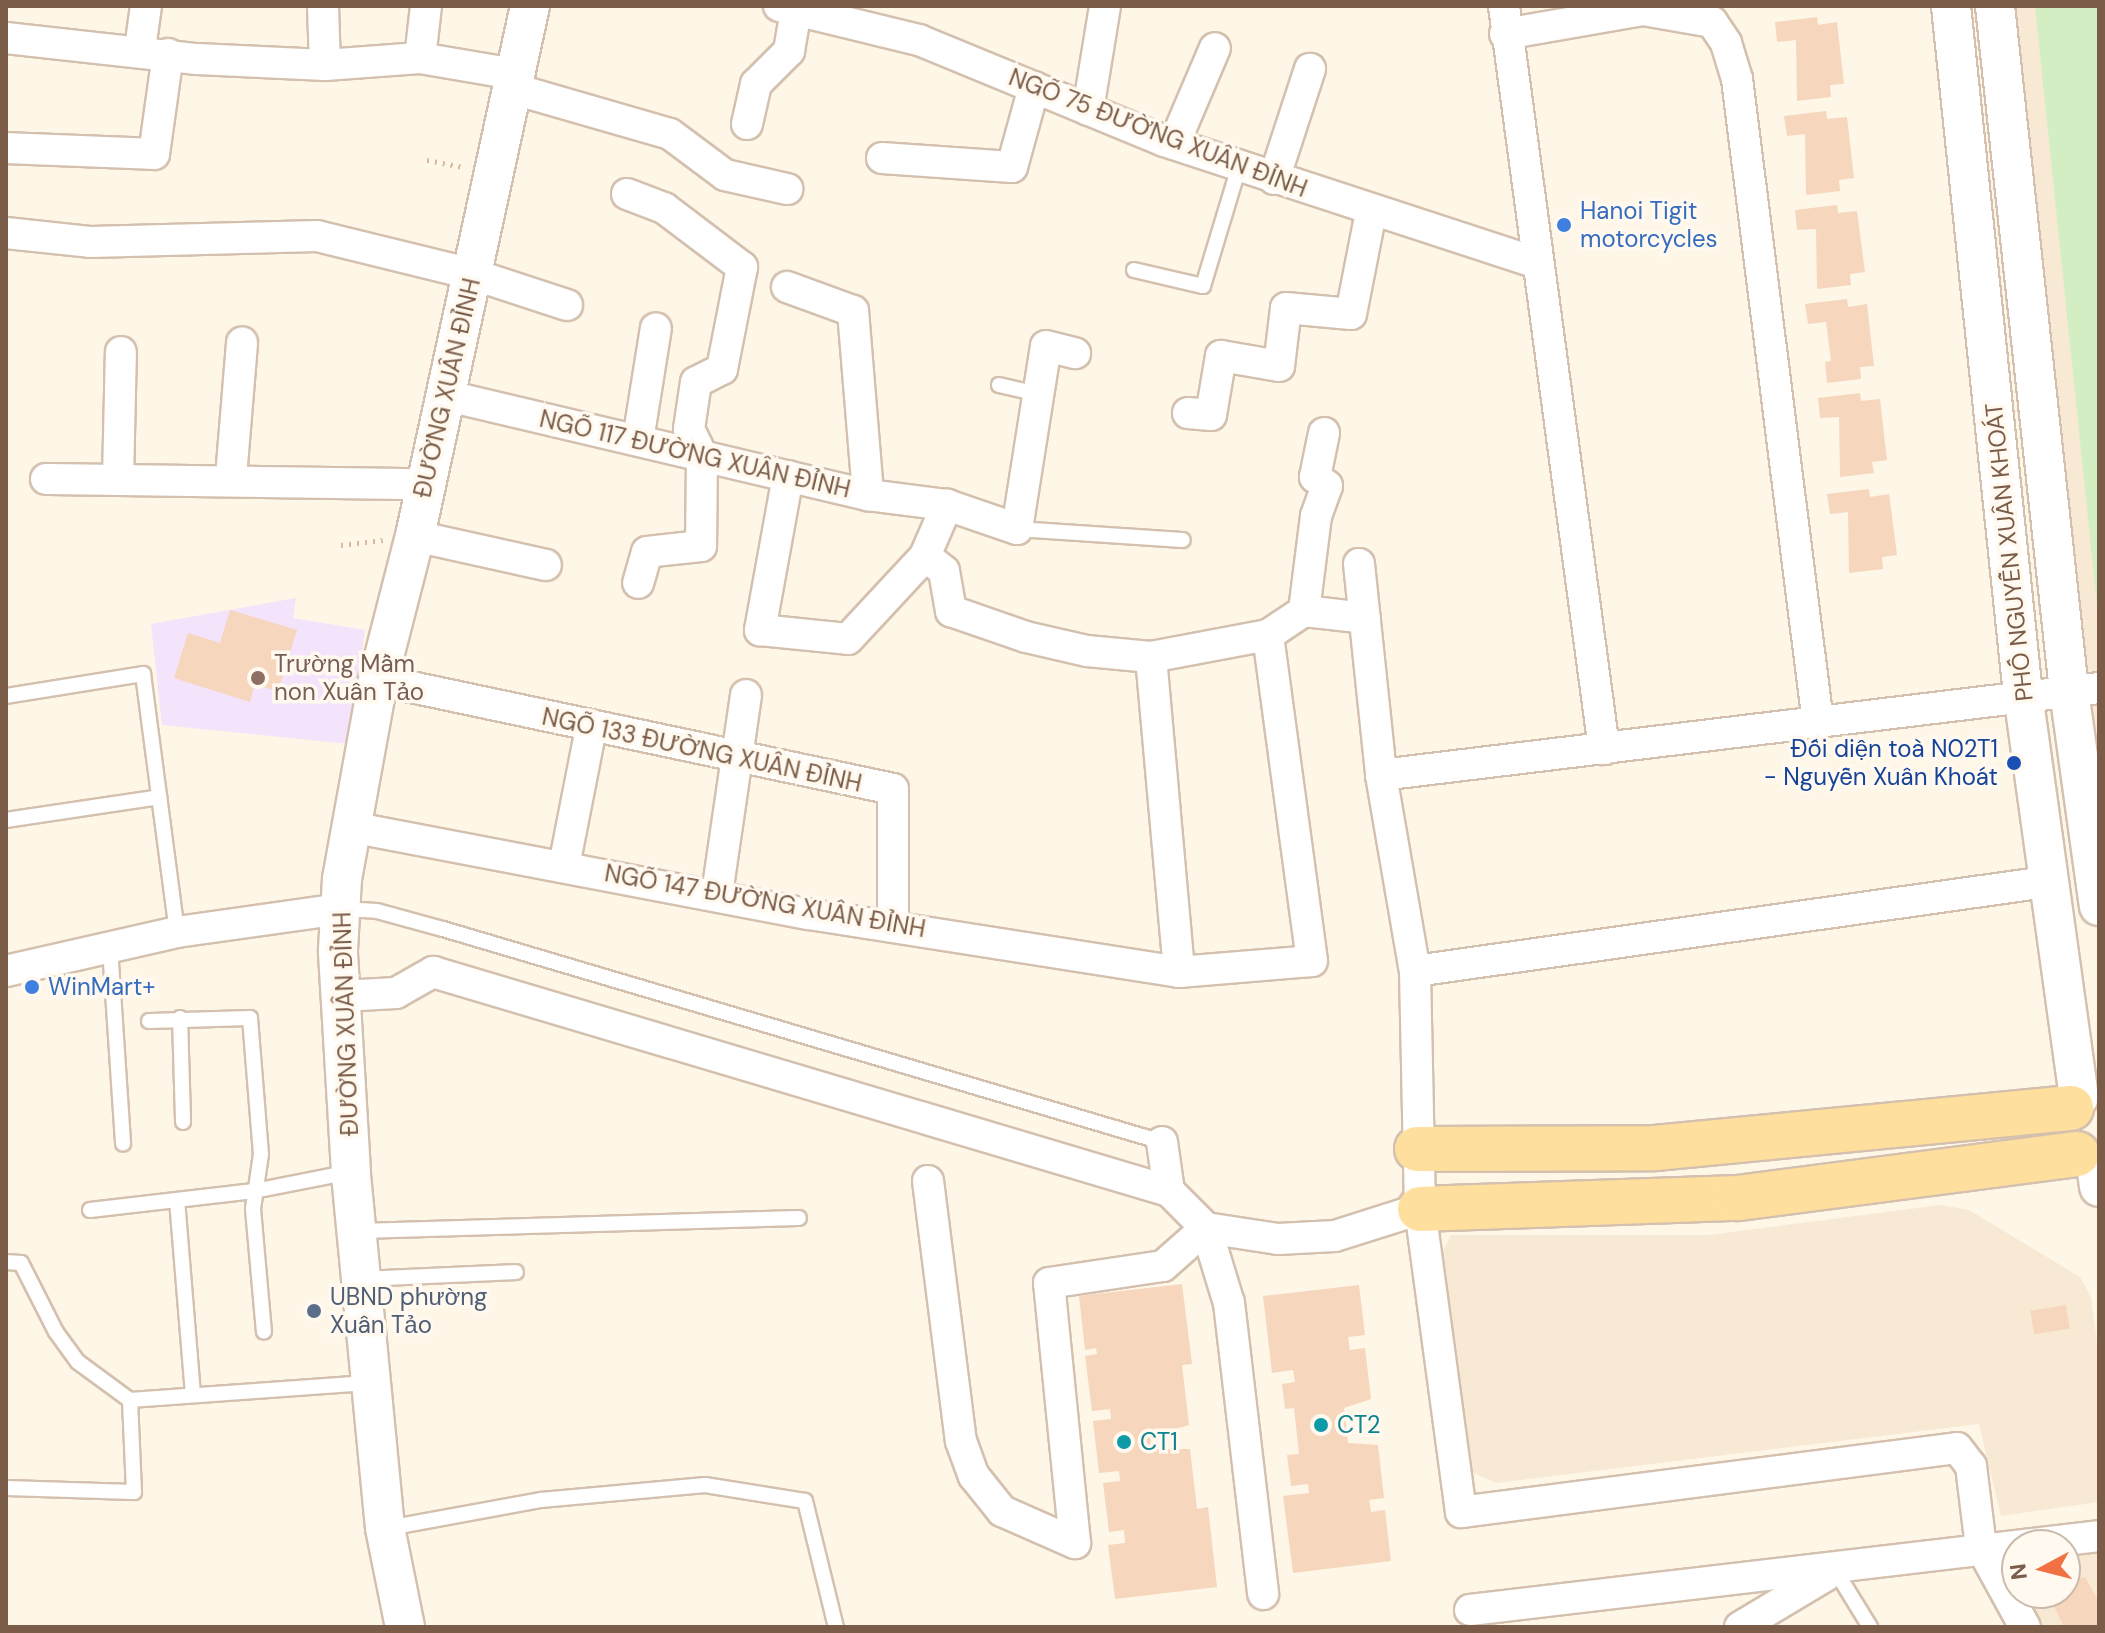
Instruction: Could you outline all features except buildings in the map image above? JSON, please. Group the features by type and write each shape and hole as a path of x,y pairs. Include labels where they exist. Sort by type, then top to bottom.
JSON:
{"main road":[{"path":"1417,1149 1655,1148 2083,1097"},
{"path":"2083,1097 2067,1134 2093,1168"},
{"path":"1420,1209 1738,1198 2093,1168"}],"street":[{"path":"6,148 154,154 154,52 146,6"},
{"path":"323,6 325,65"},
{"path":"420,58 426,6"},
{"name":"ĐƯỜNG XUÂN ĐỈNH","path":"405,1627 385,1528 374,1382 351,1172 341,909 351,827 378,680 415,536 530,6"},
{"path":"1088,110 1105,6"},
{"name":"PHỐ NGUYỄN XUÂN KHOÁT","path":"1951,6 2023,694 2046,882 2083,1097"},
{"path":"1995,6 2084,689 2099,906"},
{"path":"747,124 756,84 789,51 788,8"},
{"name":"NGÕ 75 ĐƯỜNG XUÂN ĐỈNH","path":"788,8 842,14 919,40 1174,144 1371,212 1537,263"},
{"path":"1604,749 1504,20 1643,10 1712,22 1726,43 1737,79 1818,723"},
{"path":"6,38 325,65 420,58 515,82 670,134 725,175 787,189"},
{"path":"1174,144 1215,48"},
{"path":"1274,179 1310,69"},
{"path":"882,158 1012,167 1034,87"},
{"path":"627,194 664,208 742,267 722,369 696,382 689,429 702,456 701,546 647,552 638,583"},
{"path":"1188,413 1211,415 1221,356 1279,366 1286,308 1351,314 1371,212"},
{"path":"6,233 90,242 317,236 472,274 567,305"},
{"path":"787,287 853,311 868,495"},
{"path":"638,440 656,328"},
{"path":"231,477 242,342"},
{"path":"1017,529 1046,346 1075,353"},
{"path":"118,480 121,352"},
{"name":"NGÕ 117 ĐƯỜNG XUÂN ĐỈNH","path":"444,395 868,495 947,505 1017,529"},
{"path":"1304,611 1316,516 1327,486 1315,477 1324,433"},
{"path":"788,476 760,630 848,639 925,556 947,505"},
{"path":"46,479 231,477 425,484"},
{"path":"415,536 546,565"},
{"path":"925,556 944,571 951,611 1026,637 1087,651 1151,657 1268,635 1304,611 1365,618"},
{"path":"1359,564 1381,775 1415,971 1420,1209 1461,1512 1957,1448 1971,1466 1981,1547 2025,1627"},
{"name":"NGÕ 147 ĐƯỜNG XUÂN ĐỈNH","path":"351,827 893,925 1179,972 1312,961 1268,635"},
{"path":"1151,657 1179,972"},
{"name":"NGÕ 133 ĐƯỜNG XUÂN ĐỈNH","path":"378,680 591,728 893,789 893,925"},
{"path":"1381,775 1818,723 2023,694 2084,689"},
{"path":"717,894 740,758 746,695"},
{"path":"564,866 591,728"},
{"path":"1415,971 2046,882"},
{"path":"6,971 177,932 341,909"},
{"path":"342,996 396,993 433,972 1169,1191 1206,1228 1229,1303 1263,1594"},
{"path":"1162,1142 1169,1191"},
{"path":"928,1181 961,1441 974,1476 1002,1511 1075,1543 1049,1283 1163,1266 1206,1228"},
{"path":"1206,1228 1278,1239 1335,1236 1420,1209"},
{"path":"1470,1610 1835,1570 1981,1547 2099,1536"},
{"path":"1754,1623 1835,1570"}],"lane":[{"path":"1134,270 1203,286 1239,167"},
{"path":"999,385 1038,394"},
{"path":"1017,529 1183,540"},
{"path":"6,696 143,674 177,932"},
{"path":"6,820 159,797"},
{"path":"341,909 377,911 430,925 1162,1142"},
{"path":"110,947 123,1144"},
{"path":"180,1018 183,1122"},
{"path":"149,1021 250,1018 261,1154 254,1191 264,1332"},
{"path":"90,1210 254,1191 351,1172"},
{"path":"177,1200 193,1394"},
{"path":"359,1231 799,1218"},
{"path":"6,1262 21,1263 56,1332 78,1362 130,1400 374,1382"},
{"path":"363,1279 516,1272"},
{"path":"6,1488 134,1492 130,1400"},
{"path":"385,1528 541,1500 705,1485 805,1501 836,1627"},
{"path":"1835,1570 1870,1627"}],"path":[{"path":"341,545 415,536"}],"shaded area":[{"path":"2002,6 2099,6 2099,793"},
{"name":"Trường Mầm non Xuân Tảo","path":"296,598 293,618 365,630 349,744 162,725 151,624"},
{"path":"1941,1205 1969,1210 2080,1277 2091,1297 2099,1357 2099,1502 2001,1516 1979,1424 1496,1483 1467,1470 1431,1274 1451,1235 1708,1235"},
{"path":"2081,1548 2099,1552 2099,1627 2032,1627 2027,1609 2081,1609"}],"green space":[{"path":"2035,6 2099,6 2099,616 2098,615"}],"place":[{"name":"Hanoi Tigit motorcycles","path":"1564,225"},
{"name":"Trường Mầm non Xuân Tảo","path":"258,678"},
{"name":"Đối diện toà N02T1 - Nguyễn Xuân Khoát","path":"2014,763"},
{"name":"WinMart+","path":"32,987"},
{"name":"UBND phường Xuân Tảo","path":"314,1311"},
{"name":"CT2","path":"1321,1425"},
{"name":"CT1","path":"1124,1442"}]}
